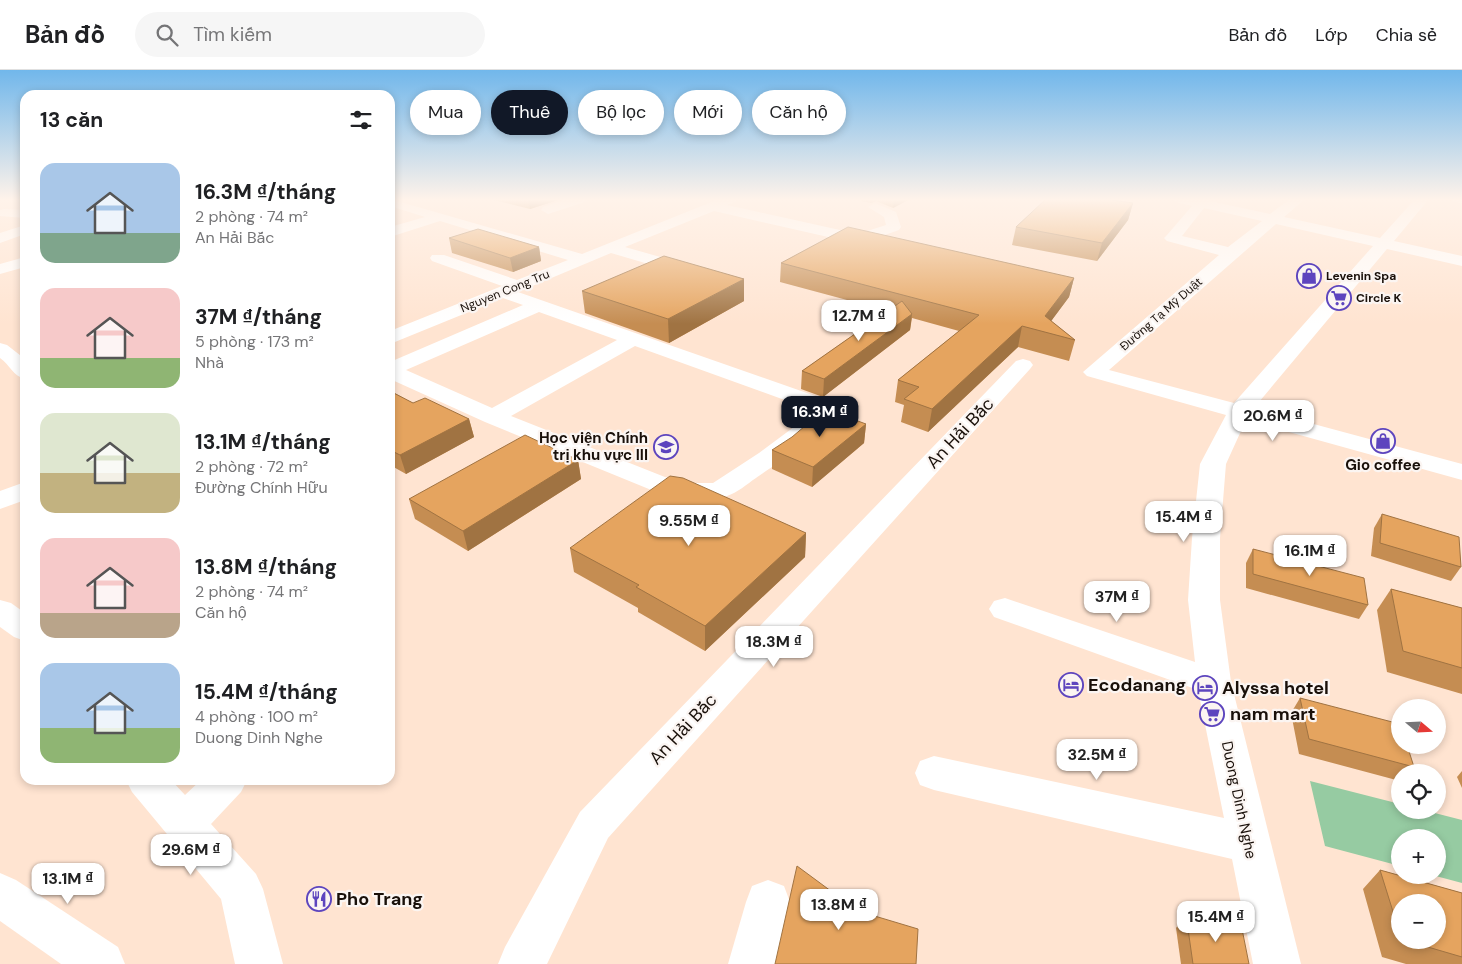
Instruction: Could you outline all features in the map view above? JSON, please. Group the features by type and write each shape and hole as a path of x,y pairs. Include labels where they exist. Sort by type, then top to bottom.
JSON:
{"street":[{"path":"521,241 583,259"},
{"name":"Nguyen Cong Tru","path":"395,336 628,241"},
{"path":"1183,241 1231,253"},
{"name":"Đường Tạ Mỹ Duật","path":"1238,413 1094,372 1247,241"},
{"path":"1370,241 1462,261"},
{"name":"Duong Dinh Nghe","path":"1277,964 1248,843 1214,682 1204,600 1206,538 1213,464 1238,413 1388,241"},
{"path":"610,248 679,268"},
{"path":"395,372 493,417 675,490 695,492 720,490 768,458 802,432 815,413 816,404 539,305 510,289 438,258"},
{"path":"0,269 20,263"},
{"path":"395,368 539,305"},
{"path":"493,417 633,339"},
{"path":"0,349 13,358 20,367"},
{"name":"An Hải Bắc","path":"522,964 594,825 1023,365"},
{"path":"1238,413 1462,472"},
{"path":"0,501 20,492"},
{"path":"1005,609 1214,682"},
{"path":"0,611 20,625"},
{"path":"934,773 1248,843"},
{"path":"150,785 241,889 259,964"},
{"path":"183,824 222,785"},
{"path":"0,895 101,964"},
{"path":"752,964 768,902"}],"green space":[{"path":"1310,781 1391,802 1391,819 1446,819 1446,816 1462,820 1462,883 1446,879 1446,829 1391,829 1391,864 1325,846"}],"building":[{"path":"457,241 518,241 539,247 510,258"},
{"path":"822,241 909,241 1074,278 1045,316 1075,340 1022,326 932,409 904,399 919,387 898,380 979,315 781,263"},
{"path":"1090,241 1104,241 1102,243"},
{"path":"664,256 744,279 668,319 582,291"},
{"path":"902,301 912,314 824,379 802,371"},
{"path":"395,394 413,403 425,398 469,419 400,455 395,452"},
{"path":"825,409 866,424 813,467 772,450 792,437"},
{"path":"525,435 578,460 463,531 409,499"},
{"path":"670,476 683,478 806,533 705,626 636,587 639,585 570,548"},
{"path":"1382,514 1459,537 1461,567 1380,543"},
{"path":"1253,549 1364,578 1368,605 1253,574"},
{"path":"1391,589 1462,608 1462,668 1403,651"},
{"path":"1300,698 1391,722 1391,754 1410,754 1413,764 1403,764 1309,739"},
{"path":"797,866 858,911 918,929 916,964 775,964"},
{"path":"1380,870 1391,873 1391,884 1430,884 1462,893 1462,957 1435,949 1446,949 1446,894 1391,894 1391,905"},
{"path":"1186,915 1242,929 1249,964 1193,964"}],"place":[{"name":"Levenin Spa","path":"1309,276"},
{"name":"Circle K","path":"1339,298"},
{"name":"Gio coffee","path":"1383,441"},
{"name":"Học viện Chính trị khu vực III","path":"666,447"},
{"name":"Ecodanang","path":"1071,685"},
{"name":"Alyssa hotel","path":"1205,688"},
{"name":"nam mart","path":"1212,714"},
{"name":"Pho Trang","path":"319,899"}]}
